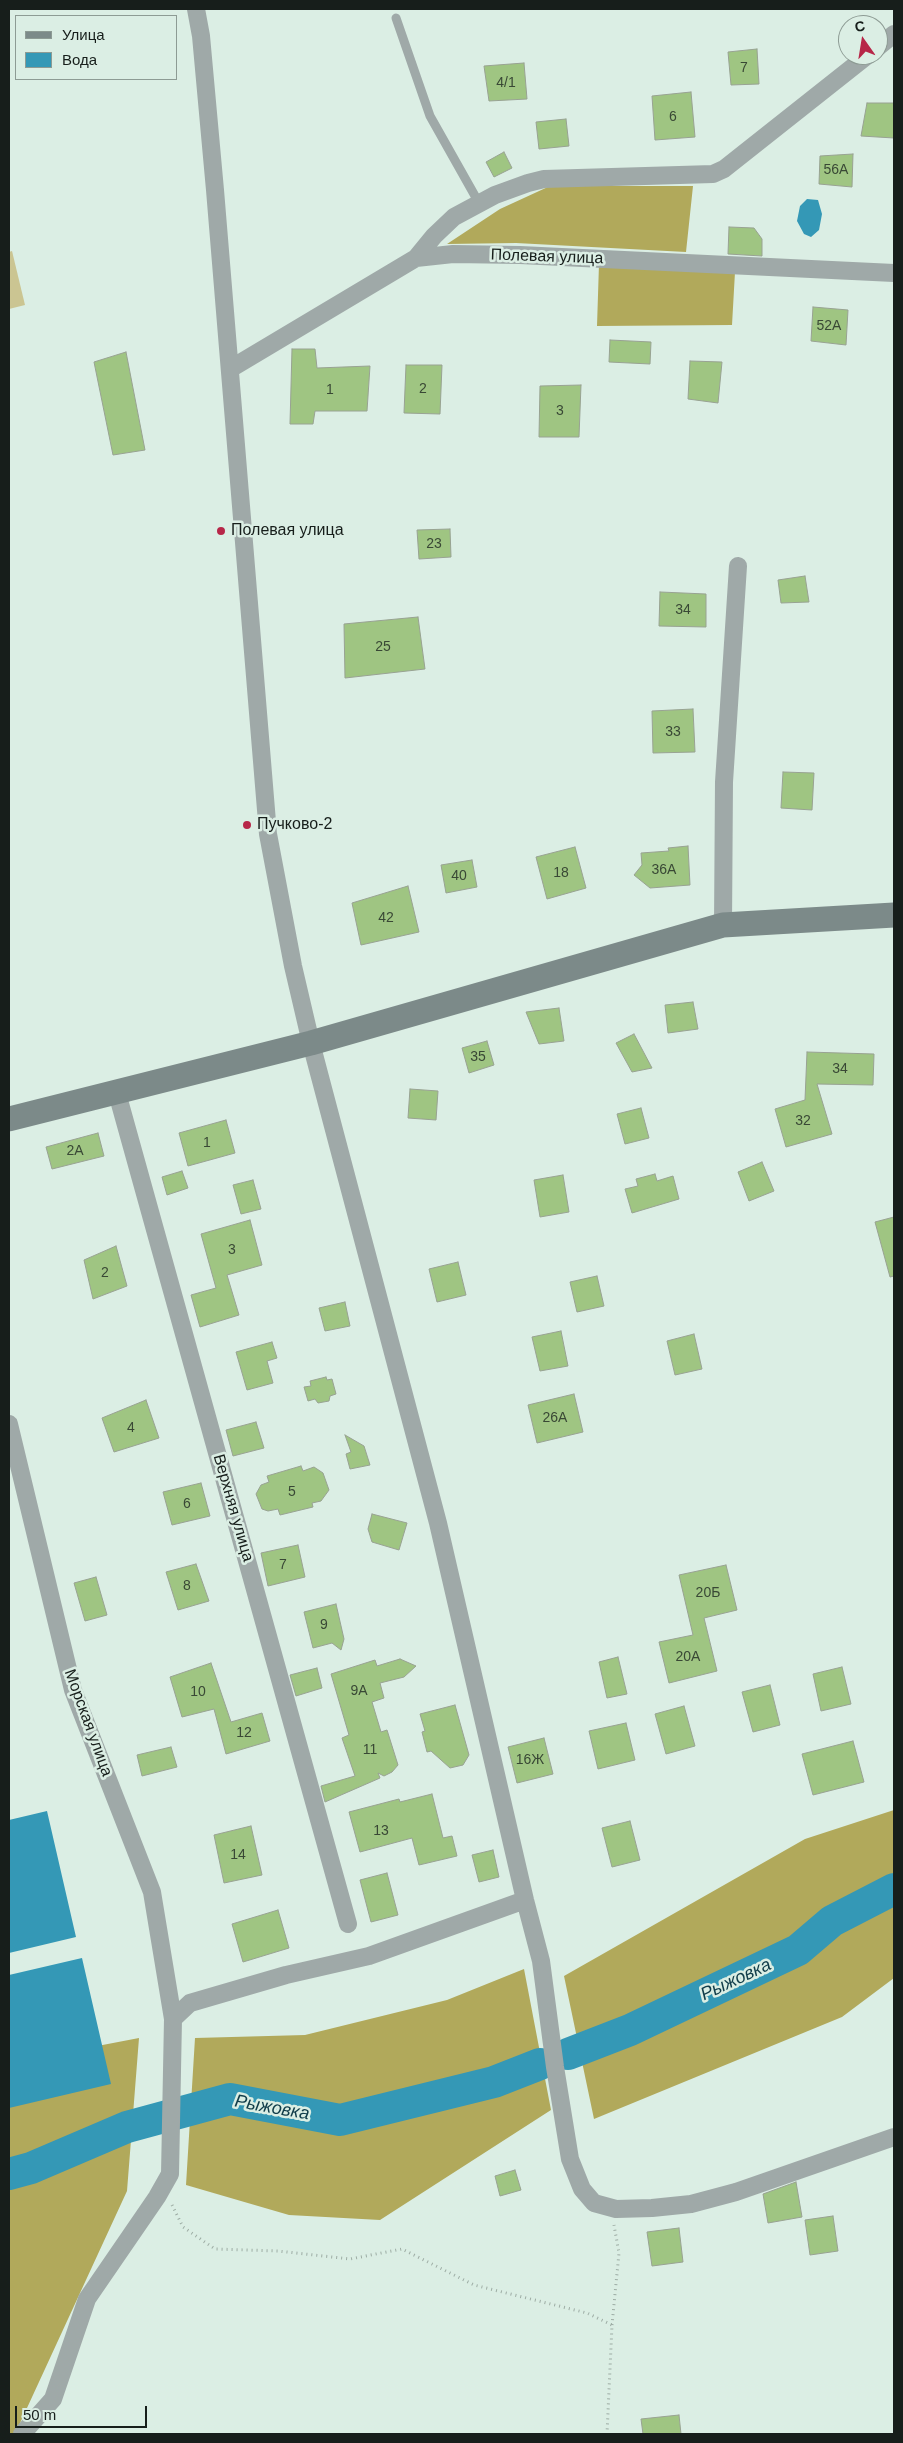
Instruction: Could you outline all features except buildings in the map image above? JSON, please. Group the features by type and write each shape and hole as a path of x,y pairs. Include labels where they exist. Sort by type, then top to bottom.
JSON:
{"street":[{"path":"196,9 201,36 268,834 293,966 438,1523 525,1900 541,1961 555,2067 570,2159 582,2190 594,2203 616,2209 691,2204 736,2192 894,2137"},
{"path":"416,258 443,227 465,210 528,182 544,178 713,174 724,169 855,65"},
{"name":"Полевая улица","path":"230,369 416,258 453,254 520,255 894,273"},
{"path":"723,926 724,782 738,566"},
{"path":"9,1119 312,1043 723,926 894,915"},
{"name":"Верхняя улица","path":"117,1093 348,1924"},
{"name":"Морская улица","path":"9,1424 73,1690 152,1892 173,2019 166,2181"},
{"path":"173,2019 190,2003 286,1975 369,1956 525,1900"},
{"path":"22,2434 53,2399 87,2299 166,2181"}],"lane":[{"path":"396,18 430,116 479,203"}],"path":[{"path":"166,2181 183,2227 215,2249 278,2251 350,2259 402,2249 474,2286 587,2313 612,2325"},
{"path":"594,2203 614,2225 619,2253 612,2325 607,2434"}],"shaded area":[{"path":"550,186 693,186 686,252 516,243 447,244 500,209"},
{"path":"12,251 25,305 9,309 9,252"},
{"path":"599,264 735,272 732,325 597,326"},
{"path":"894,1810 894,1978 842,2017 594,2119 564,1976 805,1839"},
{"path":"524,1969 551,2110 380,2220 289,2215 186,2185 195,2038 305,2035 447,2000"},
{"path":"139,2038 127,2191 15,2434 9,2434 9,2063"}],"water":[{"path":"807,199 818,200 822,214 819,230 811,237 804,234 797,221 800,206"},
{"path":"47,1811 76,1937 9,1953 9,1820"},
{"path":"82,1958 111,2084 9,2108 9,1975"}],"waterway":[{"name":"Рыжовка","path":"568,2054 630,2030 798,1950 832,1921 894,1889"},
{"name":"Рыжовка","path":"9,2174 31,2168 127,2127 230,2099 340,2120 494,2082 540,2064"}],"place":[{"name":"Полевая улица","path":"221,531"},
{"name":"Пучково-2","path":"247,825"}]}
